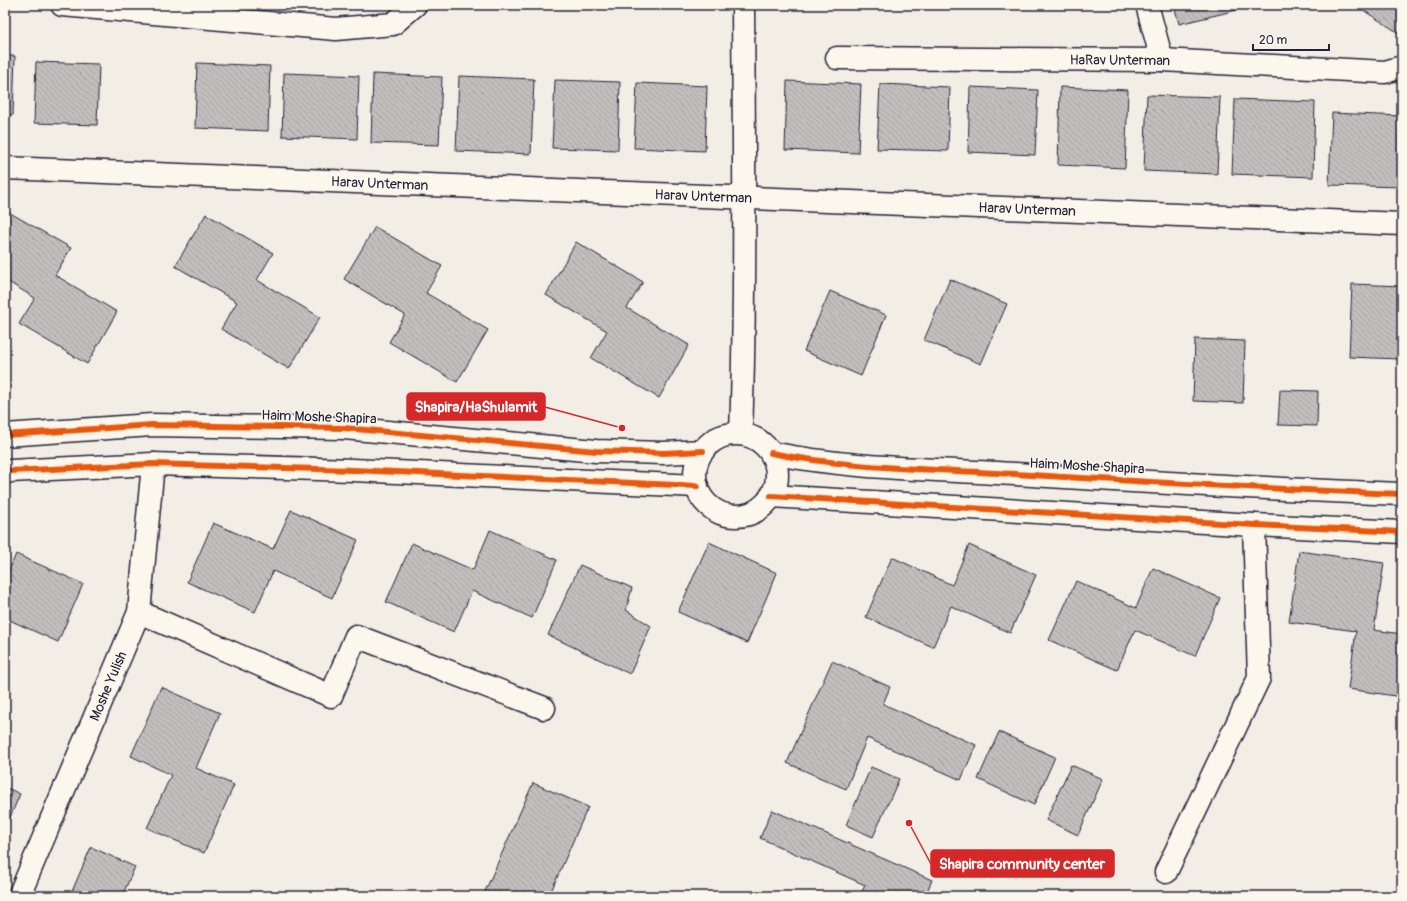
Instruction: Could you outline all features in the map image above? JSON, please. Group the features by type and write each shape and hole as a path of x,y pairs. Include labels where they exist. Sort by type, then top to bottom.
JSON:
{"street":[{"path":"62,5 336,29 393,24 415,5"},
{"path":"742,434 745,198 743,5"},
{"path":"1147,5 1162,60"},
{"name":"HaRav Unterman","path":"837,58 1162,60 1385,72 1402,67"},
{"name":"Harav Unterman","path":"5,168 1402,224"},
{"name":"Haim Moshe Shapira","path":"5,435 152,426 344,428 596,451 664,453 703,451"},
{"path":"742,434 764,444 776,464 778,475 776,486 763,507 751,514 738,516 724,514 712,508 703,498 697,486 695,474 697,461 703,451 711,443 720,437 742,434"},
{"name":"Haim Moshe Shapira","path":"771,454 807,460 888,467 1246,488 1402,494"},
{"path":"5,473 10,471 154,464 353,470 697,486"},
{"name":"Moshe Yulish","path":"19,896 139,612 154,464"},
{"path":"771,496 1254,525 1402,532"},
{"path":"1166,872 1259,678 1254,525"},
{"path":"139,612 331,696 356,636 544,708"}],"building":[{"path":"1174,5 1258,5 1179,24"},
{"path":"1355,5 1402,5 1402,35"},
{"path":"5,56 15,56 13,115 5,115"},
{"path":"36,62 99,64 97,125 34,123"},
{"path":"197,63 270,66 268,131 195,128"},
{"path":"284,73 359,76 357,139 282,136"},
{"path":"373,74 442,77 439,145 371,143"},
{"path":"459,76 534,79 531,154 456,151"},
{"path":"555,80 620,82 618,150 552,148"},
{"path":"787,81 861,84 858,153 785,150"},
{"path":"637,83 707,86 705,151 634,148"},
{"path":"880,84 950,87 948,151 877,149"},
{"path":"970,87 1038,90 1035,155 968,152"},
{"path":"1060,87 1128,90 1125,168 1058,165"},
{"path":"1147,95 1220,97 1217,174 1144,171"},
{"path":"1235,99 1315,102 1313,177 1232,174"},
{"path":"1332,113 1402,116 1402,187 1329,185"},
{"path":"5,210 71,248 55,275 117,312 87,364 19,324 35,298 5,280"},
{"path":"206,214 273,253 257,280 320,317 289,369 221,329 237,302 175,266"},
{"path":"375,227 442,266 426,293 488,330 457,382 389,342 405,315 344,279"},
{"path":"576,242 643,282 627,308 689,345 659,398 591,358 607,331 546,295"},
{"path":"950,279 1007,304 981,364 924,340"},
{"path":"1352,284 1402,286 1402,421 1398,421 1400,359 1349,357"},
{"path":"830,291 886,315 861,376 804,351"},
{"path":"1195,339 1245,341 1243,403 1193,401"},
{"path":"1280,390 1318,391 1317,426 1278,425"},
{"path":"291,510 358,540 332,598 273,571 255,612 187,582 213,523 273,549"},
{"path":"490,530 557,560 532,618 472,591 454,632 386,602 412,543 473,570"},
{"path":"709,542 777,573 747,643 678,612"},
{"path":"969,545 1036,575 1010,633 951,606 933,647 866,617 892,557 952,585"},
{"path":"1299,551 1384,563 1374,630 1402,634 1402,697 1348,689 1356,631 1289,622"},
{"path":"16,554 83,584 58,642 5,618 5,580"},
{"path":"580,565 632,588 626,610 651,626 630,674 548,635"},
{"path":"1153,568 1220,598 1195,656 1135,630 1117,670 1049,640 1076,581 1136,608"},
{"path":"832,661 890,687 883,704 976,745 961,780 867,738 846,789 787,763"},
{"path":"161,687 220,713 196,768 234,785 204,853 147,828 171,775 131,756"},
{"path":"999,732 1055,757 1034,805 978,779"},
{"path":"1071,765 1103,779 1078,835 1046,820"},
{"path":"871,767 899,779 873,837 846,825"},
{"path":"533,783 588,807 549,896 483,896"},
{"path":"5,787 20,794 5,829"},
{"path":"772,810 932,880 925,896 860,896 865,885 760,838"},
{"path":"91,847 135,867 122,896 70,896"}],"cycle path":[{"path":"5,435 152,425 344,428 596,451 664,453 703,451"},
{"path":"771,453 831,462 893,468 1402,494"},
{"path":"5,473 10,471 153,464 353,470 697,486"},
{"path":"771,496 1254,525 1402,532"}],"place":[{"name":"Shapira/HaShulamit","path":"622,428"},
{"name":"Shapira community center","path":"909,823"}]}
